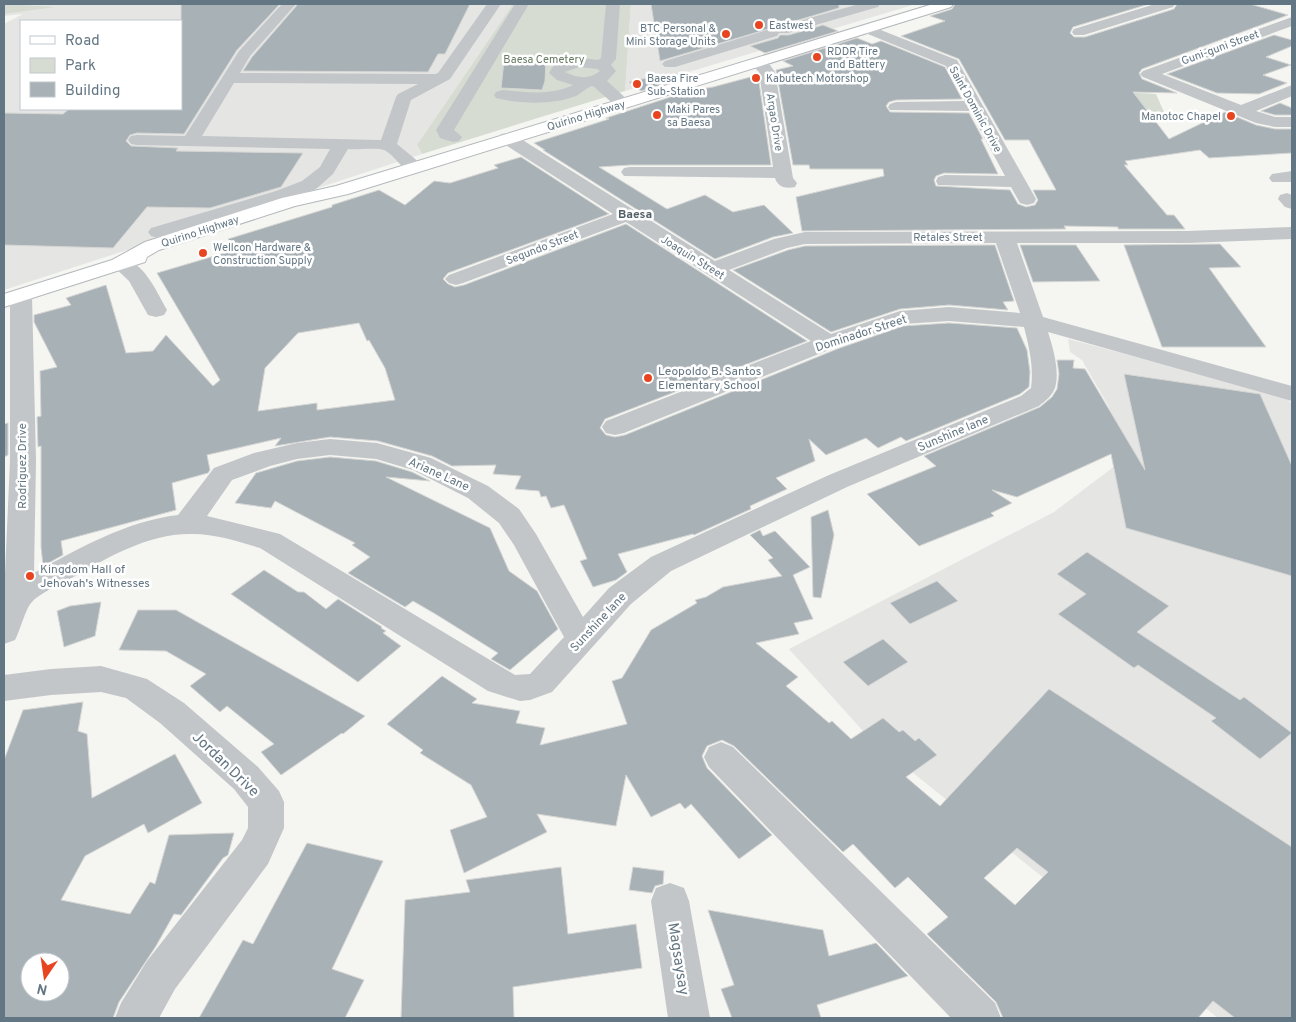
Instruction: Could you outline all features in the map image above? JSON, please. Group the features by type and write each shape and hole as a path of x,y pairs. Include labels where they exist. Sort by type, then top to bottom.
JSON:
{"main road":[{"name":"Quirino Highway","path":"12,299 120,263 161,253 300,209 341,190 946,4"}],"street":[{"path":"190,141 231,78 244,54 289,4"},
{"path":"388,145 404,98 444,76 494,4"},
{"path":"453,137 446,134 445,130 522,4"},
{"path":"602,65 608,58 614,4"},
{"path":"703,79 670,64 873,4"},
{"path":"1079,32 1168,4"},
{"name":"Guni-guni Street","path":"1241,111 1148,74 1292,21"},
{"name":"Saint Dominic Drive","path":"868,29 950,62 1027,199"},
{"path":"502,95 537,98 556,96 575,91 591,81 607,74 607,68 602,65 579,62 559,68 557,73 562,78 591,81 623,104"},
{"name":"Argao Drive","path":"630,172 786,178 771,127 767,72 758,63"},
{"path":"231,78 438,79"},
{"path":"1241,111 1292,90"},
{"path":"896,107 975,106"},
{"path":"1241,111 1262,119 1290,122"},
{"name":"Joaquin Street","path":"507,138 828,342"},
{"path":"137,140 388,145 414,167"},
{"path":"158,232 283,195 309,185 327,170 342,144"},
{"path":"945,180 1016,182"},
{"name":"Segundo Street","path":"456,279 627,215"},
{"name":"Retales Street","path":"712,269 781,243 805,238 1188,237 1292,233"},
{"name":"Sunshine lane","path":"20,594 90,554 150,531 187,524 233,531 270,541 512,688 528,689 541,683 620,596 661,564 838,481 1030,401 1043,391 1046,378 1034,321 1004,237"},
{"path":"120,263 138,277 156,310"},
{"name":"Rodriguez Drive","path":"4,632 20,594 13,464 12,299"},
{"name":"Dominador Street","path":"615,427 828,342 900,318 925,316 979,315 1034,321 1292,394"},
{"name":"Ariane Lane","path":"187,524 223,474 263,459 297,451 330,447 377,451 422,464 478,492 509,516 526,541 581,641"},
{"name":"Jordan Drive","path":"4,688 51,682 101,679 136,688 172,713 246,778 266,802 266,828 255,852 161,975 136,1018"},
{"path":"721,757 980,1018"},
{"name":"Magsaysay","path":"670,901 688,1018"}],"shaded area":[{"path":"4,4 513,4 417,145 422,154 4,290 4,24 23,14 4,16"},
{"path":"631,4 916,4 625,91"},
{"path":"1068,339 1286,396 1292,405 1292,1018 1218,1018 892,756 863,731 789,649 1054,512 1120,462 1109,407 1082,360 1070,352"}],"green space":[{"path":"4,4 55,7 4,14"},
{"name":"Baesa Cemetery","path":"513,4 631,4 625,91 422,154 417,145"},
{"path":"1120,92 1156,94 1168,121 1131,118"}],"building":[{"path":"181,4 280,4 237,50 184,134 137,133 130,135 126,141 131,146 178,148 176,151 303,153 281,187 210,208 147,207 113,248 4,245 4,113 63,114 68,110 182,110"},
{"path":"298,4 470,4 445,54 438,54 428,72 243,71 252,57"},
{"path":"651,4 839,4 839,8 660,61"},
{"path":"955,4 1149,4 1073,27 1070,33 1074,37 1085,37 1174,9 1177,4 1250,4 1288,15 1142,69 1139,73 1142,79 1177,93 1133,92 1169,139 1225,112 1256,125 1275,129 1292,129 1292,153 1209,158 1200,150 1125,161 1128,165 1124,165 1167,215 1174,215 1185,229 1118,229 1118,227 1064,226 1066,229 802,231 796,197 884,176 883,169 810,169 809,165 793,165 776,70 793,66 783,61 857,38 872,44 881,41 945,67 962,99 896,100 889,102 886,106 890,112 969,113 998,174 944,173 936,176 934,180 936,186 1010,190 1018,204 1026,207 1035,205 1038,200 1033,190 1056,190 1029,140 1005,140 959,59 901,36 945,21 930,16 952,9"},
{"path":"823,25 838,31 765,53 750,46 778,38 780,35 789,35"},
{"path":"1274,35 1292,40 1292,46 1266,57 1291,65 1263,75 1287,83 1259,94 1217,93 1167,74"},
{"path":"546,60 545,81 542,90 501,88 504,61"},
{"path":"664,74 679,80 641,91 629,82"},
{"path":"758,75 771,165 630,165 599,167 667,209 705,195 733,212 764,205 793,233 773,237 715,259 534,143 698,88 713,87"},
{"path":"1280,103 1292,108 1292,115 1275,115 1261,111"},
{"path":"521,157 609,214 448,273 443,279 448,284 455,287 464,285 626,224 807,341 605,419 600,428 606,435 615,437 625,435 837,349 903,326 949,323 1017,328 1027,350 1030,372 1029,387 1020,394 906,441 901,437 878,448 866,438 826,455 809,439 815,461 776,478 787,489 750,506 751,509 694,535 618,554 627,572 616,580 593,587 580,561 587,559 564,505 551,508 546,496 541,497 539,491 515,489 521,476 493,474 496,465 452,466 432,456 378,441 330,437 275,446 281,438 207,455 210,470 208,473 172,483 176,510 61,541 63,555 43,566 41,547 41,446 38,447 37,417 41,416 40,371 57,367 34,322 34,315 71,305 66,298 106,285 126,353 153,351 166,335 213,386 220,380 157,273 238,249 228,239 332,207 332,205 379,190 405,205 434,181 450,183 498,168 494,165","holes":["359,323 367,341 369,340 385,368 395,400 317,410 317,403 258,411 265,368 298,333"]},
{"path":"1220,244 1241,267 1209,268 1266,347 1162,347 1124,245"},
{"path":"995,245 1014,301 1003,302 1008,310 949,305 900,309 831,332 733,270 788,250 805,246"},
{"path":"1020,245 1076,245 1100,281 1033,282"},
{"path":"1057,360 1074,360 1073,368 1085,369 1145,470 1124,374 1260,394 1292,466 1292,576 1126,528 1111,454 1017,497 992,490 1012,503 991,513 994,516 919,546 867,494 936,466 924,456 1040,407 1052,397 1057,389 1059,374"},
{"path":"8,423 8,455 4,457 4,424"},
{"path":"330,457 376,461 412,472 430,481 386,477 490,528 509,571 537,591 558,629 510,670 491,659 498,653 437,615 413,601 405,607 348,573 370,557 352,545 355,543 275,501 271,508 235,503 256,473 297,461"},
{"path":"828,510 834,535 821,598 813,597 811,517"},
{"path":"760,530 763,536 775,531 810,567 793,575 813,619 794,623 799,634 756,643 798,677 786,686 829,723 832,721 851,739 883,718 899,732 903,730 915,741 919,738 937,755 906,777 940,806 1049,689 1292,847 1292,1018 1235,1018 1213,1001 1198,1018 1003,1018 996,1002 927,934 948,917 908,877 895,888 853,844 843,852 734,746 722,740 707,746 702,756 707,768 772,835 739,859 691,804 685,809 680,803 651,817 626,775 616,826 537,814 547,832 464,873 450,830 487,817 471,785 420,753 423,750 387,724 442,676 477,699 472,703 520,711 516,723 545,728 540,745 627,724 612,681 622,678 651,630 697,603 695,600 706,597 723,587 782,576 768,560 773,558 750,535","holes":["1017,848 1048,872 1015,905 984,878"]},
{"path":"1087,552 1169,606 1137,632 1240,700 1244,697 1292,733 1260,759 1211,721 1216,718 1138,665 1134,668 1058,614 1086,594 1057,574"},
{"path":"264,570 298,592 304,592 326,609 338,599 382,627 386,631 383,633 401,646 358,682 231,594"},
{"path":"937,581 958,601 910,624 890,603"},
{"path":"101,602 95,636 64,647 57,611 70,606"},
{"path":"138,610 176,610 365,716 343,734 281,775 261,752 274,744 227,706 220,712 190,686 206,674 166,651 119,650"},
{"path":"883,639 908,662 868,686 843,662"},
{"path":"83,702 78,731 87,734 92,798 175,754 202,803 148,833 144,824 85,856 61,900 130,914 150,882 155,884 169,835 234,833 228,855 223,858 181,915 174,914 156,946 119,1002 113,1018 4,1018 4,760 23,710"},
{"path":"307,843 383,861 332,969 364,980 345,1018 199,1018 243,940 253,944"},
{"path":"561,867 568,934 636,924 642,968 513,987 514,1018 401,1018 405,900 470,892 466,880"},
{"path":"633,867 664,871 663,884 655,886 652,893 629,890"},
{"path":"708,910 823,930 829,956 876,943 908,976 817,1005 821,1018 732,1018 721,989 734,985"}],"place":[{"name":"Eastwest","path":"759,25"},
{"name":"BTC Personal & Mini Storage Units","path":"726,34"},
{"name":"RDDR Tire and Battery","path":"817,57"},
{"name":"Kabutech Motorshop","path":"756,78"},
{"name":"Baesa Fire Sub-Station","path":"637,84"},
{"name":"Maki Pares sa Baesa","path":"657,115"},
{"name":"Manotoc Chapel","path":"1231,116"},
{"name":"Wellcon Hardware & Construction Supply","path":"203,253"},
{"name":"Leopoldo B. Santos Elementary School","path":"648,378"},
{"name":"Kingdom Hall of Jehovah's Witnesses","path":"30,576"}],"district":[{"name":"Baesa","path":"635,214"}]}
